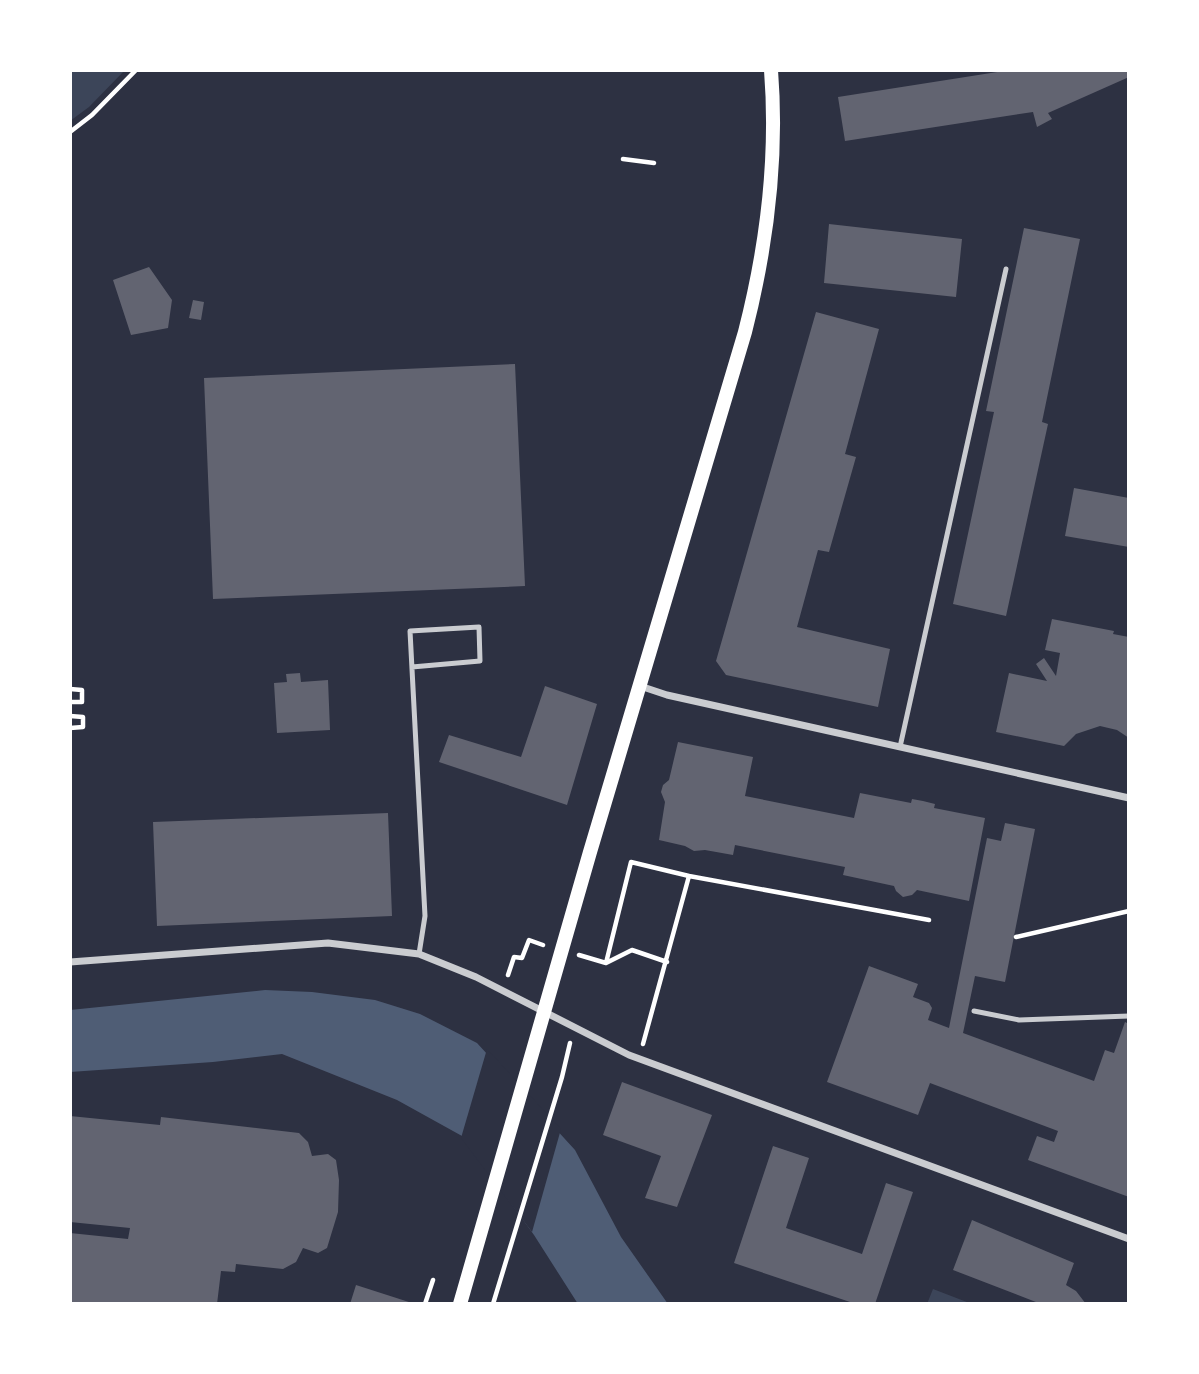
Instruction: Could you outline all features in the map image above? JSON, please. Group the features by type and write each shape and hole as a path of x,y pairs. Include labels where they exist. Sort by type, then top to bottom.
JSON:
{"main road":[{"path":"460,1304 586,865 732,381 758,275 771,190 774,156 771,70"}],"street":[{"path":"640,687 1129,798"},
{"path":"70,962 328,943 419,954 473,975 629,1055 1129,1239"}],"lane":[{"path":"900,747 1006,269"},
{"path":"412,667 480,661 479,627 410,631 425,916 419,954"},
{"path":"974,1011 1019,1020 1129,1016"}],"path":[{"path":"70,132 92,115 136,70"},
{"path":"623,159 654,163"},
{"path":"70,689 82,691 82,702 70,702"},
{"path":"70,716 83,717 83,727 70,728"},
{"path":"606,963 631,862 689,876 929,920"},
{"path":"650,1024 689,876"},
{"path":"1016,937 1129,911"},
{"path":"493,1304 562,1077 574,1027"},
{"path":"425,1304 433,1280"}],"shaded area":[{"path":"70,70 125,70 89,107 70,121"},
{"path":"265,990 312,992 375,1000 420,1014 477,1043 575,1150 621,1237 668,1304 578,1304 534,1235 462,1136 397,1100 282,1054 213,1062 70,1072 70,1010"},
{"path":"933,1289 972,1304 927,1304"}],"pier":[{"path":"487,1049 561,1129 532,1232 461,1138"}],"building":[{"path":"1010,70 1129,70 1129,77 1048,113 1052,119 1037,127 1033,112 845,141 838,97"},
{"path":"829,224 962,239 956,297 824,283"},
{"path":"1024,228 1080,239 1042,422 1048,424 1006,616 953,604 994,412 986,411"},
{"path":"149,267 172,300 168,328 131,335 113,280"},
{"path":"193,300 204,302 201,320 189,318"},
{"path":"816,312 879,329 845,454 856,457 829,552 818,550 797,627 890,649 878,707 726,675 716,661"},
{"path":"515,364 525,586 213,599 204,378"},
{"path":"1074,488 1129,498 1129,547 1065,536"},
{"path":"1052,619 1114,631 1113,634 1129,637 1129,738 1117,730 1100,726 1076,734 1064,746 996,732 1009,673 1047,681 1036,664 1044,658 1056,676 1060,653 1045,650"},
{"path":"300,673 301,682 328,680 330,730 277,733 274,683 287,682 286,674"},
{"path":"545,686 597,704 567,805 439,762 449,735 521,757"},
{"path":"678,742 753,757 745,796 854,818 860,793 911,803 912,799 923,801 935,804 934,808 985,818 969,901 917,890 912,895 903,897 894,886 843,875 845,867 735,845 733,855 705,850 694,851 659,840 665,802 661,792 663,785 669,780"},
{"path":"388,813 392,916 157,926 153,822"},
{"path":"1005,823 1035,829 1005,982 975,976 963,1033 1094,1081 1105,1050 1114,1053 1125,1022 1129,1024 1129,1197 1028,1160 1037,1136 1054,1142 1058,1131 930,1083 918,1115 827,1082 869,966 918,984 913,997 929,1003 932,1008 928,1020 949,1028 987,838 1001,841"},
{"path":"622,1082 712,1115 677,1207 645,1198 661,1156 603,1135"},
{"path":"70,1116 160,1125 161,1117 299,1133 308,1142 312,1156 328,1154 336,1160 339,1180 338,1212 327,1248 318,1253 303,1248 296,1262 283,1269 236,1264 235,1272 221,1271 217,1304 70,1304 70,1233 128,1239 130,1228 70,1222"},
{"path":"773,1146 809,1158 786,1228 862,1254 886,1183 913,1192 875,1304 856,1304 734,1263"},
{"path":"972,1220 1074,1263 1066,1285 1076,1291 1086,1304 1041,1304 953,1270"},
{"path":"356,1285 412,1303 412,1304 350,1304"}]}
